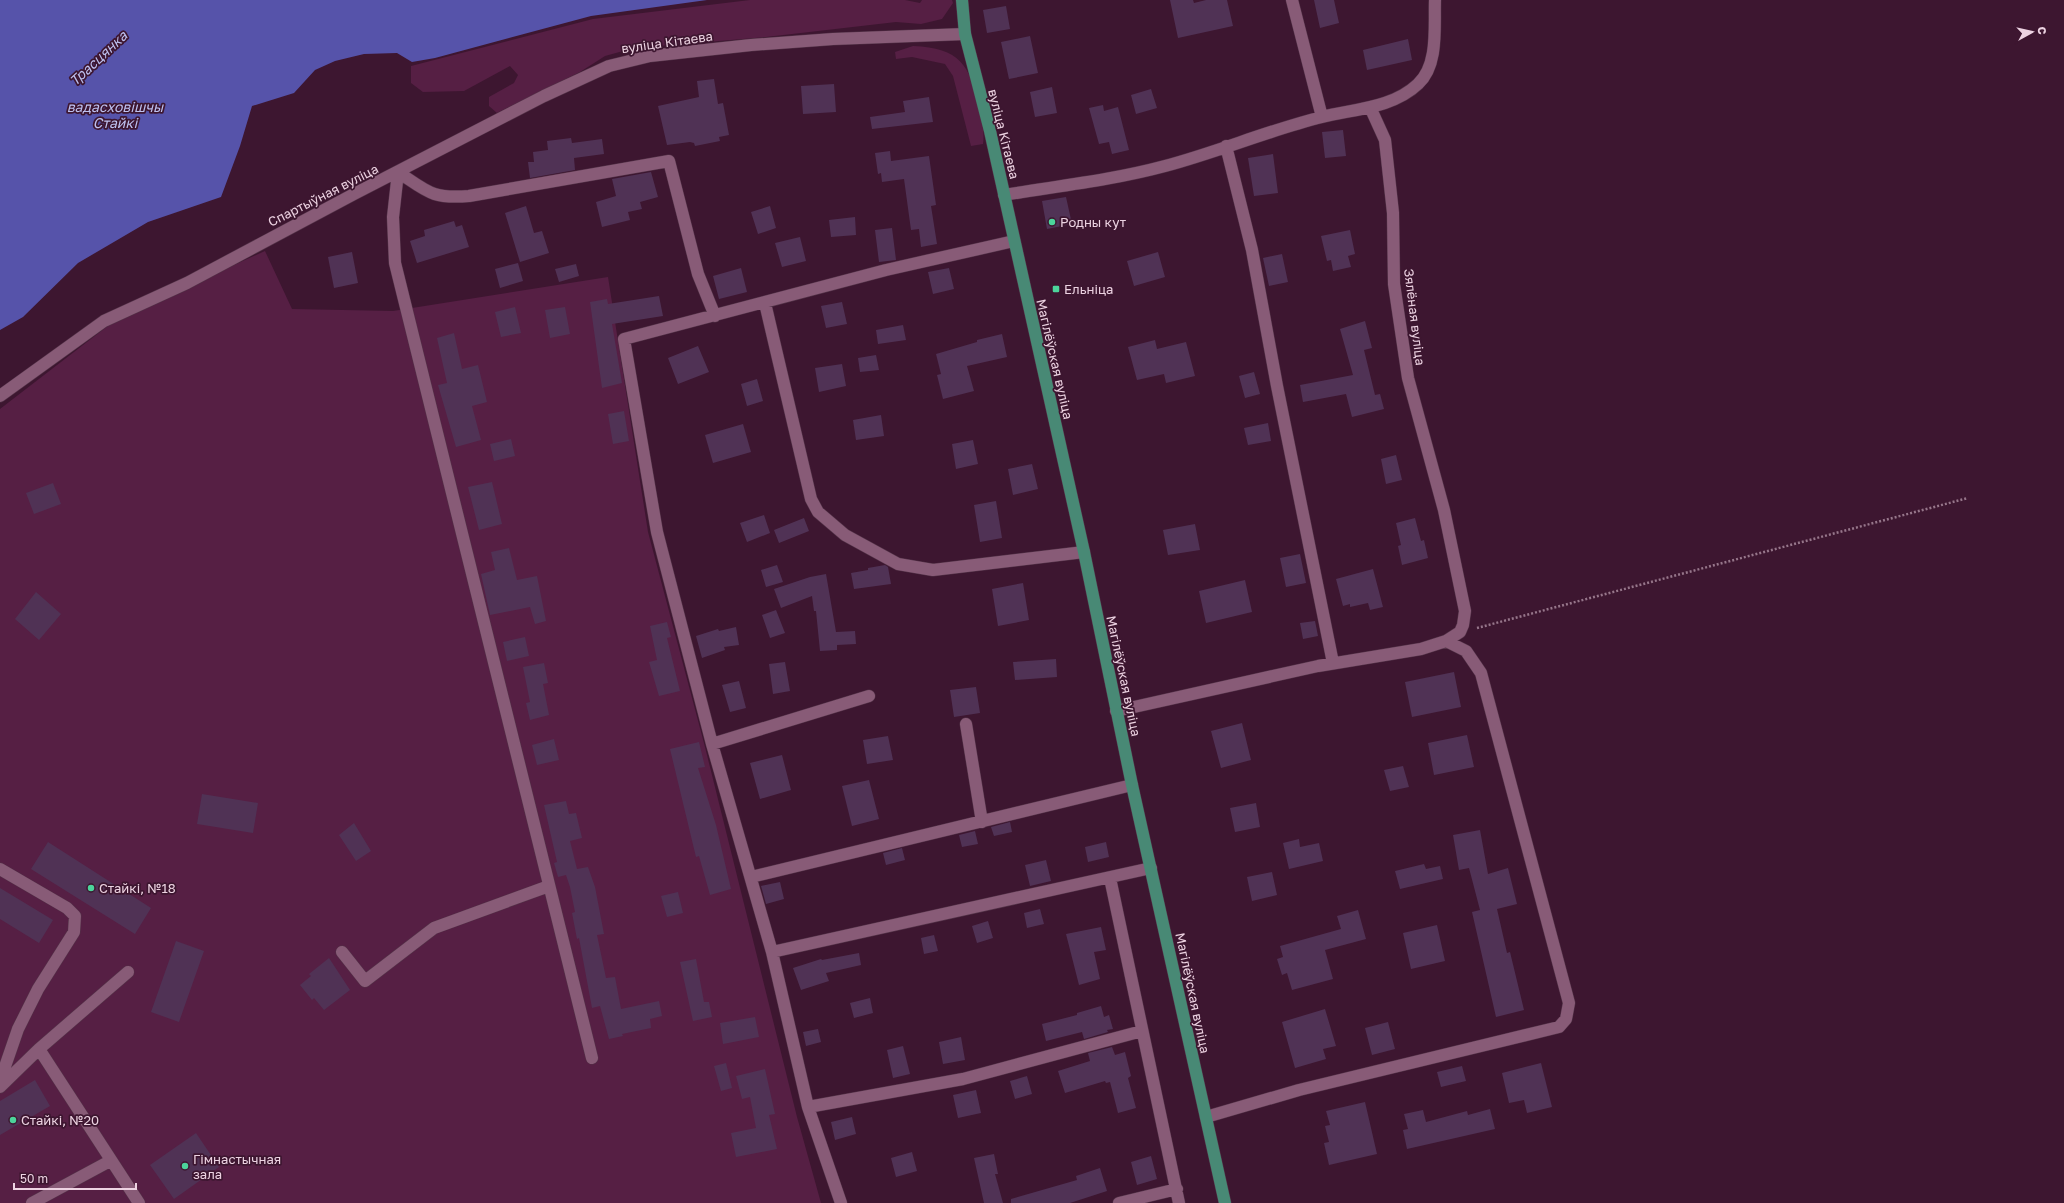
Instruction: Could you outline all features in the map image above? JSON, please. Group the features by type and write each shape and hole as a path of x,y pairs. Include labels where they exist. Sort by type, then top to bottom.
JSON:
{"main road":[{"name":"вуліца Кітаева","path":"962,0 965,34 1014,241"},
{"name":"Магілёўская вуліца","path":"1014,241 1084,552 1132,785 1152,868 1225,1203"}],"street":[{"path":"1292,0 1322,117"},
{"path":"1004,195 1150,170 1322,117 1370,107 1400,97 1419,84 1425,76 1432,55 1435,0"},
{"name":"вуліца Кітаева","path":"398,172 592,72 626,61 650,56 833,39 965,34"},
{"name":"Зялёная вуліца","path":"1370,107 1385,140 1393,213 1394,284 1407,370 1444,510 1465,611 1463,625 1460,632"},
{"path":"1226,146 1252,250 1278,394 1333,663"},
{"path":"592,1058 395,263 393,217 398,172 432,194 448,198 669,162 698,274 715,316"},
{"name":"Спартыўная вуліца","path":"0,396 104,322 187,283 398,172"},
{"path":"841,1203 808,1107 772,952 712,744 656,532 624,339 886,270 1014,241"},
{"path":"765,303 811,500 818,512 845,535 898,564 933,570 1084,552"},
{"path":"1116,711 1333,663 1421,649 1446,641 1460,632"},
{"path":"1206,1117 1299,1090 1559,1027 1566,1018 1569,1003 1481,673 1466,651 1446,641"},
{"path":"712,744 869,696"},
{"path":"966,724 982,822"},
{"path":"751,877 1132,785"},
{"path":"772,952 1152,868"},
{"path":"0,869 67,908 75,916 74,932 38,989 18,1029 0,1082"},
{"path":"1110,878 1179,1203"},
{"path":"342,952 365,981 434,928 549,886"},
{"path":"0,1087 39,1049 128,972"},
{"path":"808,1107 963,1079 1142,1031"},
{"path":"39,1049 110,1161 139,1203"},
{"path":"32,1203 110,1161"},
{"path":"1120,1203 1177,1189"}],"path":[{"path":"1460,632 1968,498"}],"shaded area":[{"path":"750,0 905,0 920,3 922,0 952,0 953,3 942,19 921,24 896,22 766,37 634,48 605,56 580,72 497,113 489,106 489,97 514,83 518,75 510,66 464,91 423,92 411,83 411,66 593,19"},
{"path":"913,46 942,50 952,55 967,70 976,92 983,130 983,144 971,146 953,76 945,64 912,57 896,59 895,52"},
{"path":"265,251 292,309 393,311 608,277 648,532 705,747 797,1117 821,1203 0,1203 0,409 122,315"}],"water":[{"name":"вадасховішчы Стайкі","path":"0,0 707,0 591,16 435,58 412,62 397,53 364,54 335,61 315,70 294,93 252,106 240,146 221,197 148,222 78,263 23,317 0,330"}],"building":[{"path":"1170,0 1193,0 1194,3 1206,0 1227,0 1233,26 1178,38"},
{"path":"1314,0 1334,0 1339,23 1320,28"},
{"path":"1006,6 1010,29 987,33 983,10"},
{"path":"1030,36 1038,73 1009,79 1001,42"},
{"path":"1408,39 1412,60 1367,70 1363,50"},
{"path":"714,79 718,104 723,103 729,135 719,137 720,141 695,146 694,143 690,142 667,145 658,106 699,97 697,81"},
{"path":"834,84 836,112 803,114 801,86"},
{"path":"1052,87 1057,113 1035,117 1030,92"},
{"path":"1151,89 1157,108 1136,114 1131,95"},
{"path":"929,97 933,122 872,129 870,117 905,112 903,101"},
{"path":"1103,105 1104,111 1118,107 1129,150 1112,154 1109,142 1099,144 1089,108"},
{"path":"1343,130 1346,156 1325,158 1322,132"},
{"path":"571,138 572,143 602,139 604,154 574,158 575,170 530,178 528,162 534,162 533,152 548,150 547,141"},
{"path":"890,151 891,161 929,156 936,205 931,206 937,244 921,247 919,229 911,230 904,179 882,182 881,173 878,174 875,153"},
{"path":"1273,154 1278,193 1254,196 1248,158"},
{"path":"651,172 658,197 640,202 642,209 628,212 630,220 602,227 596,202 616,196 612,179"},
{"path":"1066,197 1072,224 1047,229 1042,201"},
{"path":"526,206 534,233 542,231 549,253 520,262 505,213"},
{"path":"770,206 776,228 758,234 751,212"},
{"path":"855,217 856,235 831,237 829,220"},
{"path":"454,221 456,227 462,225 469,247 417,263 410,241 425,236 424,230"},
{"path":"892,228 896,260 879,262 875,230"},
{"path":"1350,230 1355,254 1348,256 1351,267 1333,271 1331,260 1327,261 1321,236"},
{"path":"800,237 806,261 782,267 775,243"},
{"path":"352,252 358,283 334,288 328,257"},
{"path":"1158,252 1165,277 1134,286 1127,261"},
{"path":"1282,254 1288,282 1269,286 1263,258"},
{"path":"518,263 523,281 500,288 495,269"},
{"path":"576,264 579,276 559,282 555,269"},
{"path":"741,268 747,292 719,299 713,276"},
{"path":"949,268 954,289 933,294 928,272"},
{"path":"659,296 663,316 612,324 622,383 602,388 590,302 607,299 608,304"},
{"path":"842,302 847,324 826,328 821,306"},
{"path":"515,307 521,333 501,337 495,312"},
{"path":"565,307 570,334 550,338 545,310"},
{"path":"1365,321 1372,348 1364,350 1375,395 1380,394 1384,409 1352,417 1346,394 1303,402 1300,385 1353,375 1340,329"},
{"path":"903,325 906,340 878,344 876,330"},
{"path":"454,333 462,369 478,365 487,402 472,406 481,440 456,447 438,385 447,383 437,338"},
{"path":"1002,334 1007,357 967,366 974,391 943,399 937,375 941,374 936,354 977,342 977,340"},
{"path":"1155,340 1157,349 1186,342 1195,376 1166,383 1164,374 1137,380 1128,347"},
{"path":"698,346 709,372 678,384 668,358"},
{"path":"876,355 879,370 860,372 858,358"},
{"path":"842,364 846,386 819,392 815,368"},
{"path":"1254,372 1260,394 1245,398 1239,376"},
{"path":"757,379 763,401 747,406 741,384"},
{"path":"624,411 629,441 613,444 608,414"},
{"path":"881,415 884,436 856,440 853,420"},
{"path":"1268,423 1271,441 1248,445 1244,428"},
{"path":"743,424 751,452 713,463 705,435"},
{"path":"511,439 515,456 494,461 490,444"},
{"path":"973,440 978,464 956,469 952,444"},
{"path":"1396,455 1402,480 1386,484 1381,459"},
{"path":"1032,464 1038,489 1013,495 1008,469"},
{"path":"492,482 502,524 479,530 468,487"},
{"path":"53,483 61,504 34,514 26,493"},
{"path":"996,501 1002,538 980,542 974,505"},
{"path":"764,515 770,533 747,542 740,523"},
{"path":"804,518 809,531 779,543 774,530"},
{"path":"1415,518 1421,541 1424,540 1428,558 1402,565 1398,546 1401,545 1396,523"},
{"path":"1195,524 1200,550 1168,555 1163,530"},
{"path":"509,548 517,580 537,576 546,621 535,624 530,607 490,615 481,574 495,570 491,552"},
{"path":"1300,554 1306,583 1286,587 1280,558"},
{"path":"777,565 783,582 766,587 761,570"},
{"path":"885,565 888,567 891,584 854,589 851,573"},
{"path":"1373,569 1383,607 1370,610 1368,603 1350,607 1350,604 1343,606 1336,579"},
{"path":"826,574 836,632 855,631 856,644 837,645 837,650 820,651 816,611 814,611 812,596 781,608 774,589 810,577"},
{"path":"1245,580 1252,612 1206,623 1199,591"},
{"path":"1023,583 1029,620 998,626 992,589"},
{"path":"36,592 61,614 39,640 15,619"},
{"path":"776,610 785,633 770,638 762,615"},
{"path":"1315,621 1318,636 1303,639 1300,623"},
{"path":"667,622 671,637 667,638 680,691 659,696 649,662 657,660 650,626"},
{"path":"736,627 739,645 724,647 725,650 702,658 696,636 718,629 719,631"},
{"path":"525,637 529,656 507,661 503,642"},
{"path":"1056,659 1057,677 1015,680 1013,662"},
{"path":"785,662 790,691 773,694 769,664"},
{"path":"544,663 548,683 543,684 549,715 530,720 526,703 530,702 523,667"},
{"path":"1454,672 1461,707 1412,717 1405,682"},
{"path":"739,681 746,708 730,712 722,685"},
{"path":"976,687 980,713 954,717 950,690"},
{"path":"1242,723 1251,760 1221,768 1211,731"},
{"path":"1467,735 1474,767 1434,775 1428,743"},
{"path":"888,736 893,760 867,764 863,740"},
{"path":"554,739 559,760 537,765 532,745"},
{"path":"699,742 705,767 698,768 716,825 731,889 710,895 699,856 696,857 670,749"},
{"path":"782,755 791,790 760,799 750,763"},
{"path":"1403,766 1409,787 1390,791 1384,770"},
{"path":"869,780 879,819 852,826 842,786"},
{"path":"202,794 258,803 253,833 197,824"},
{"path":"566,801 569,814 576,813 582,838 570,841 577,869 588,867 595,887 604,934 597,935 606,978 615,977 621,1009 659,1001 662,1016 650,1019 651,1028 622,1034 623,1036 609,1039 600,1006 592,1008 579,938 577,939 572,913 575,912 570,887 566,875 558,877 554,863 557,862 544,805"},
{"path":"1256,803 1260,827 1235,832 1230,808"},
{"path":"1010,822 1012,832 994,836 991,827"},
{"path":"354,823 371,851 356,861 339,835"},
{"path":"1480,830 1488,874 1508,868 1517,904 1497,909 1507,953 1510,952 1524,1010 1496,1017 1472,912 1480,910 1469,868 1459,870 1453,835"},
{"path":"975,831 978,844 962,847 959,835"},
{"path":"1299,839 1300,847 1319,843 1323,861 1289,869 1283,843"},
{"name":"Стайкі, №18","path":"48,842 151,908 135,934 31,869"},
{"path":"1106,842 1109,857 1088,862 1085,847"},
{"path":"902,848 905,860 886,865 883,853"},
{"path":"1046,860 1051,881 1030,886 1025,865"},
{"path":"1424,864 1426,869 1440,866 1443,879 1400,889 1395,871"},
{"path":"1272,872 1277,895 1252,901 1247,877"},
{"path":"780,882 784,899 766,904 761,886"},
{"path":"0,888 53,920 39,943 0,919"},
{"path":"678,892 683,913 667,917 661,896"},
{"path":"1040,909 1044,924 1027,928 1024,913"},
{"path":"1358,910 1366,939 1325,950 1333,979 1292,990 1287,973 1282,975 1277,959 1283,957 1280,946 1341,929 1337,916"},
{"path":"988,921 993,938 977,943 972,926"},
{"path":"1437,925 1445,961 1411,969 1403,933"},
{"path":"1101,927 1106,950 1094,952 1100,979 1079,985 1066,934"},
{"path":"934,935 938,951 924,954 921,938"},
{"path":"176,941 204,951 179,1022 151,1012"},
{"path":"859,953 861,965 826,973 829,981 801,990 793,968 821,959"},
{"path":"329,958 350,990 324,1010 314,998 312,1000 300,985 311,976 309,974"},
{"path":"696,959 704,1002 709,1002 712,1017 693,1021 680,962"},
{"path":"870,998 873,1013 854,1018 850,1003"},
{"path":"1101,1006 1104,1017 1109,1015 1113,1029 1107,1030 1108,1032 1084,1039 1082,1032 1046,1041 1042,1024 1077,1015 1077,1013"},
{"path":"1325,1009 1336,1046 1323,1049 1326,1059 1295,1068 1282,1022"},
{"path":"755,1017 759,1037 723,1044 720,1023"},
{"path":"1388,1022 1395,1049 1372,1055 1365,1028"},
{"path":"818,1029 821,1042 806,1046 803,1032"},
{"path":"961,1037 965,1060 943,1064 939,1042"},
{"path":"903,1046 910,1074 893,1078 887,1050"},
{"path":"1112,1047 1115,1055 1125,1052 1131,1076 1128,1078 1136,1108 1118,1113 1110,1082 1106,1083 1105,1081 1065,1093 1058,1071 1090,1061 1088,1053"},
{"path":"726,1063 732,1088 721,1091 714,1066"},
{"path":"1541,1063 1552,1107 1527,1113 1524,1100 1509,1103 1502,1073"},
{"path":"1462,1066 1466,1081 1441,1087 1437,1072"},
{"path":"765,1069 775,1114 769,1115 777,1149 736,1157 731,1133 756,1128 750,1097 742,1099 736,1076"},
{"path":"1027,1076 1032,1094 1015,1099 1010,1081"},
{"name":"Стайкі, №20","path":"35,1080 50,1106 0,1135 0,1101"},
{"path":"976,1090 981,1113 958,1118 953,1095"},
{"path":"1365,1102 1377,1154 1329,1165 1324,1143 1329,1142 1325,1126 1330,1125 1326,1111"},
{"path":"1490,1109 1495,1129 1407,1149 1403,1130 1408,1129 1404,1114 1423,1110 1426,1122 1467,1111 1468,1115"},
{"path":"852,1117 856,1134 835,1140 831,1122"},
{"name":"Гімнастычная зала","path":"196,1133 219,1167 174,1199 150,1165"},
{"path":"912,1152 917,1171 896,1177 891,1158"},
{"path":"994,1154 998,1174 995,1174 1003,1203 984,1203 974,1158"},
{"path":"1151,1156 1157,1179 1137,1185 1131,1162"},
{"path":"1100,1168 1107,1191 1070,1203 1011,1203 1011,1199 1077,1180 1076,1176"}],"place":[{"name":"Родны кут","path":"1052,222"},
{"name":"Ельніца","path":"1056,289"},
{"name":"Стайкі, №18","path":"91,888"},
{"name":"Стайкі, №20","path":"13,1120"},
{"name":"Гімнастычная зала","path":"185,1166"}],"water label":[{"name":"Трасцянка","path":"98,58"}]}
